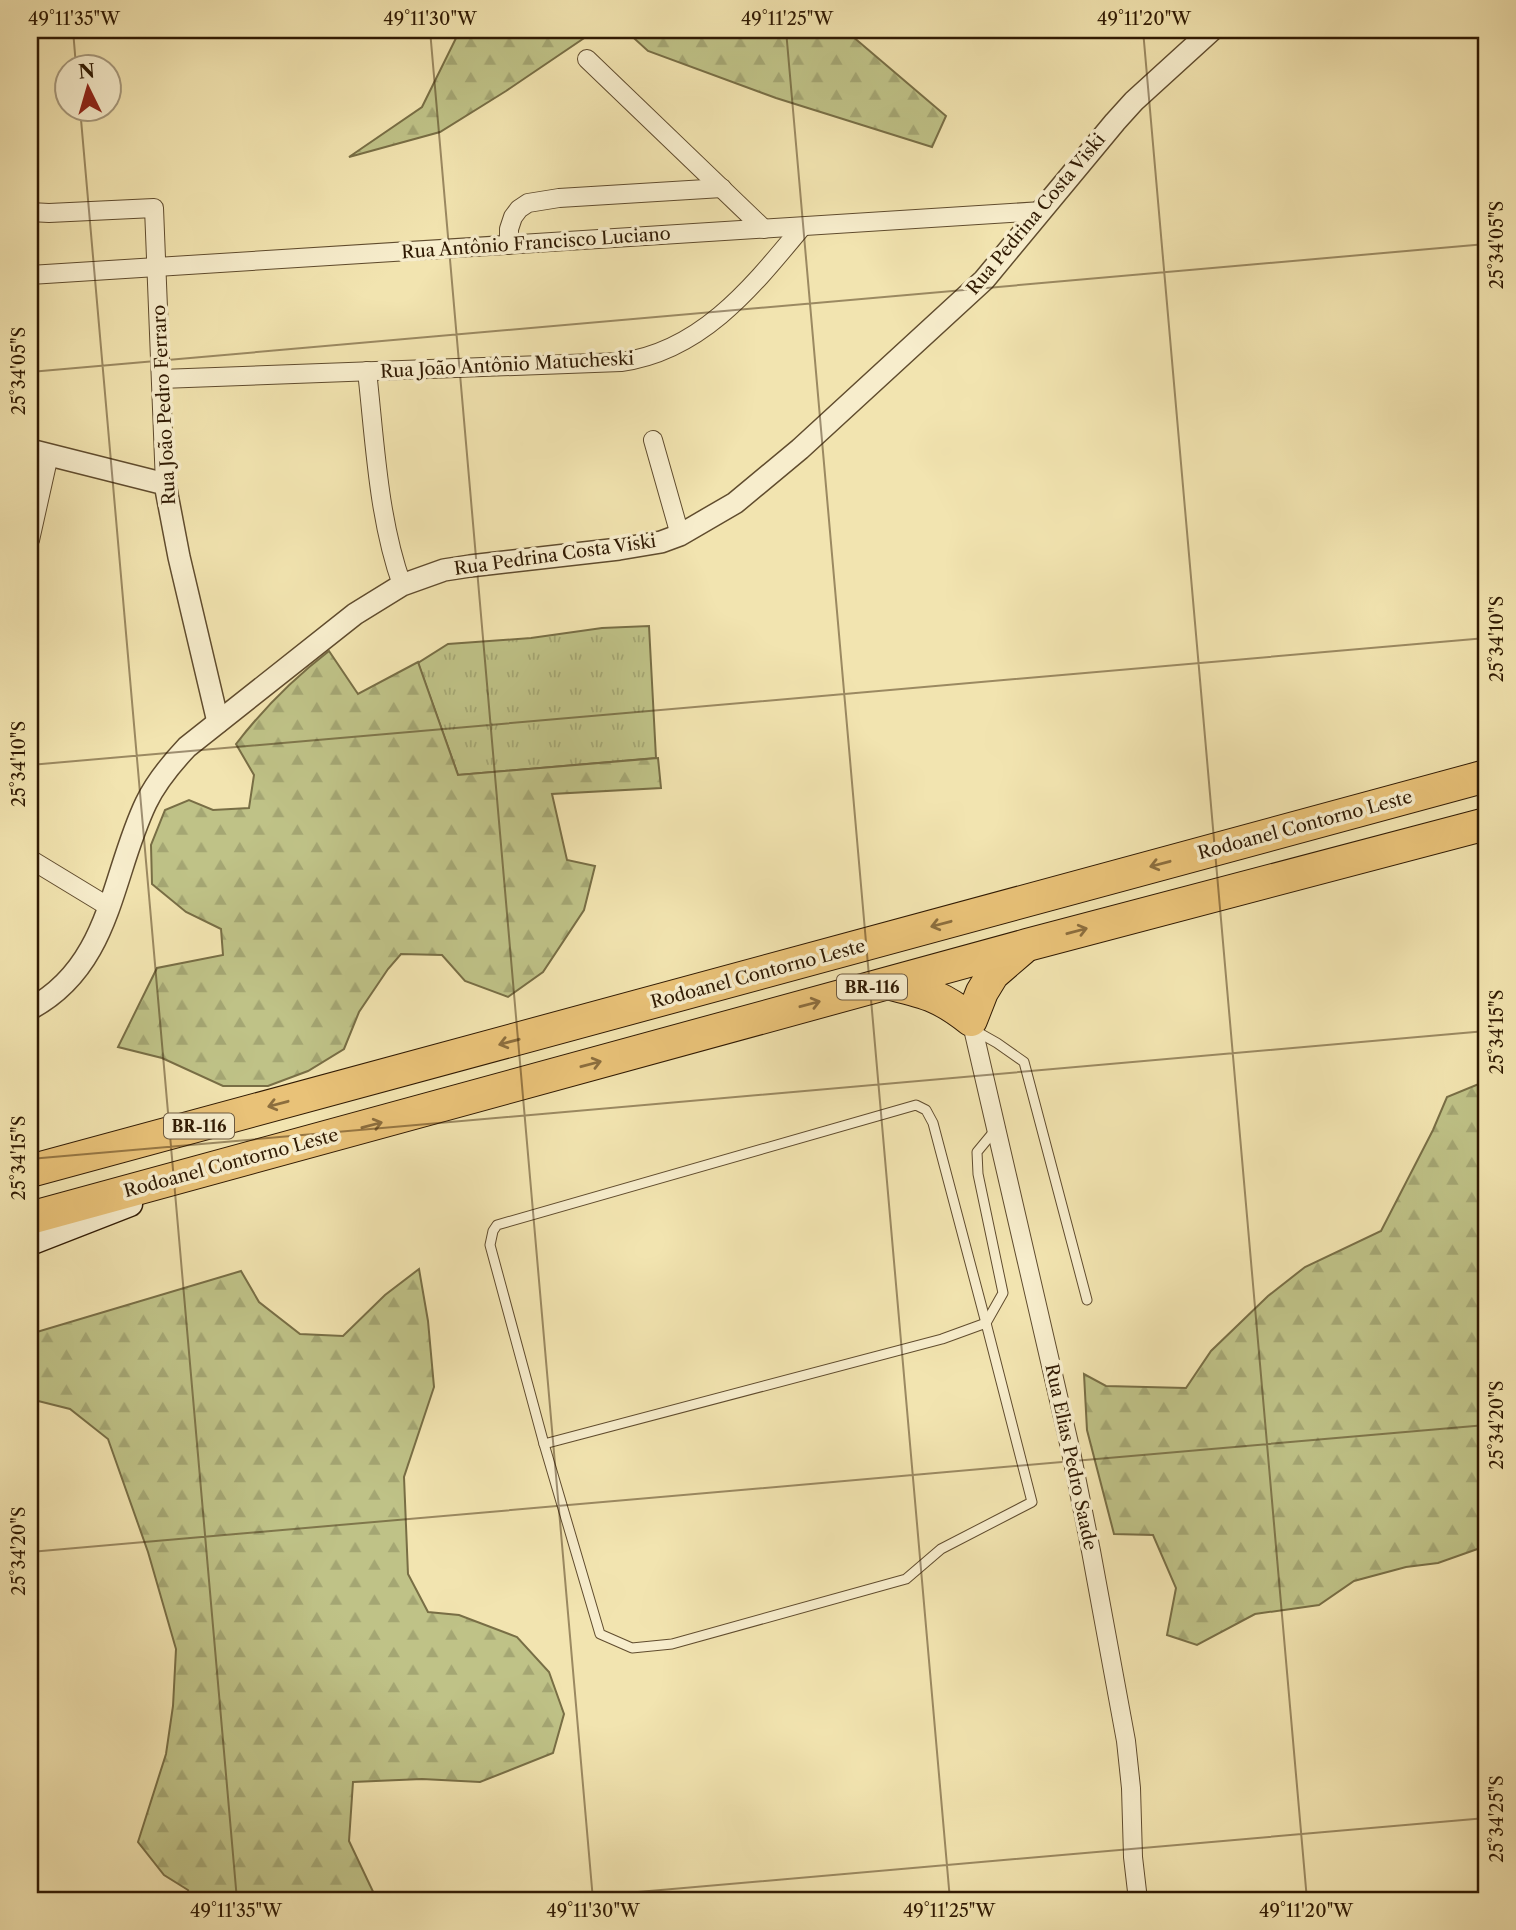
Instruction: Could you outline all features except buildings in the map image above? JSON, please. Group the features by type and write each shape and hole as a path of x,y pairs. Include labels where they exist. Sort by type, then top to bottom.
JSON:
{"highway":[{"name":"Rodoanel Contorno Leste","path":"30,1171 1486,776"},
{"name":"Rodoanel Contorno Leste","path":"30,1218 886,983 1486,824"},
{"path":"886,983 931,994 953,1006 972,1025 982,992 993,974 1027,945"}],"main road":[{"path":"30,1243 259,1156"}],"street":[{"name":"Rua Pedrina Costa Viski","path":"30,1009 71,978 85,959 109,906 146,803 156,784 187,747 355,614 402,585 444,570 480,564 661,542 680,535 735,503 800,449 984,280 1115,121 1212,30"},
{"path":"587,59 764,229"},
{"path":"509,245 509,229 513,217 528,203 559,198 722,188"},
{"name":"Rua João Pedro Ferraro","path":"30,212 154,208 165,485 218,722"},
{"name":"Rua Antônio Francisco Luciano","path":"30,275 1042,211"},
{"name":"Rua João Antônio Matucheski","path":"161,379 621,362 642,359 685,340 717,318 762,276 802,226"},
{"path":"367,371 384,511 392,553 402,585"},
{"path":"653,440 680,535"},
{"path":"30,540 39,453 165,485"},
{"path":"30,859 109,906"},
{"name":"Rua Elias Pedro Saade","path":"972,1025 1071,1452 1124,1727 1138,1900"}],"lane":[{"path":"972,1025 1024,1062 1087,1300"},
{"path":"916,1105 926,1110 933,1123 986,1323 1032,1502 942,1549 906,1579 685,1641 632,1648 600,1634 544,1444 490,1245 497,1225 916,1105"},
{"path":"544,1444 942,1339 986,1323 1003,1293 978,1174 977,1152 997,1128"}],"green space":[{"path":"460,30 596,30 440,132 349,157 422,107"},
{"path":"625,30 845,30 946,116 932,147 776,98 648,51"},
{"path":"649,626 656,758 458,775 418,663 448,644 531,638 602,628"},
{"path":"329,651 358,694 418,662 458,775 658,758 661,788 552,794 567,860 595,866 584,910 543,972 508,997 465,981 442,955 401,954 359,1012 344,1049 308,1071 268,1086 223,1086 162,1058 118,1047 157,968 223,955 221,929 186,912 152,884 151,845 165,810 189,800 213,810 249,808 254,775 236,744 280,694"},
{"path":"1486,1081 1486,1546 1438,1563 1406,1567 1354,1581 1319,1605 1255,1614 1197,1645 1167,1635 1176,1588 1153,1535 1114,1534 1087,1430 1084,1374 1106,1386 1186,1388 1211,1351 1268,1296 1305,1267 1381,1231 1447,1097"},
{"path":"419,1269 428,1321 434,1387 404,1477 408,1574 428,1612 459,1615 517,1637 549,1672 564,1714 553,1753 480,1782 422,1779 353,1782 349,1841 377,1900 190,1900 188,1890 164,1875 138,1842 166,1754 173,1706 176,1649 148,1552 108,1439 70,1409 30,1399 30,1334 241,1271 259,1302 300,1334 343,1336 385,1295"}]}
